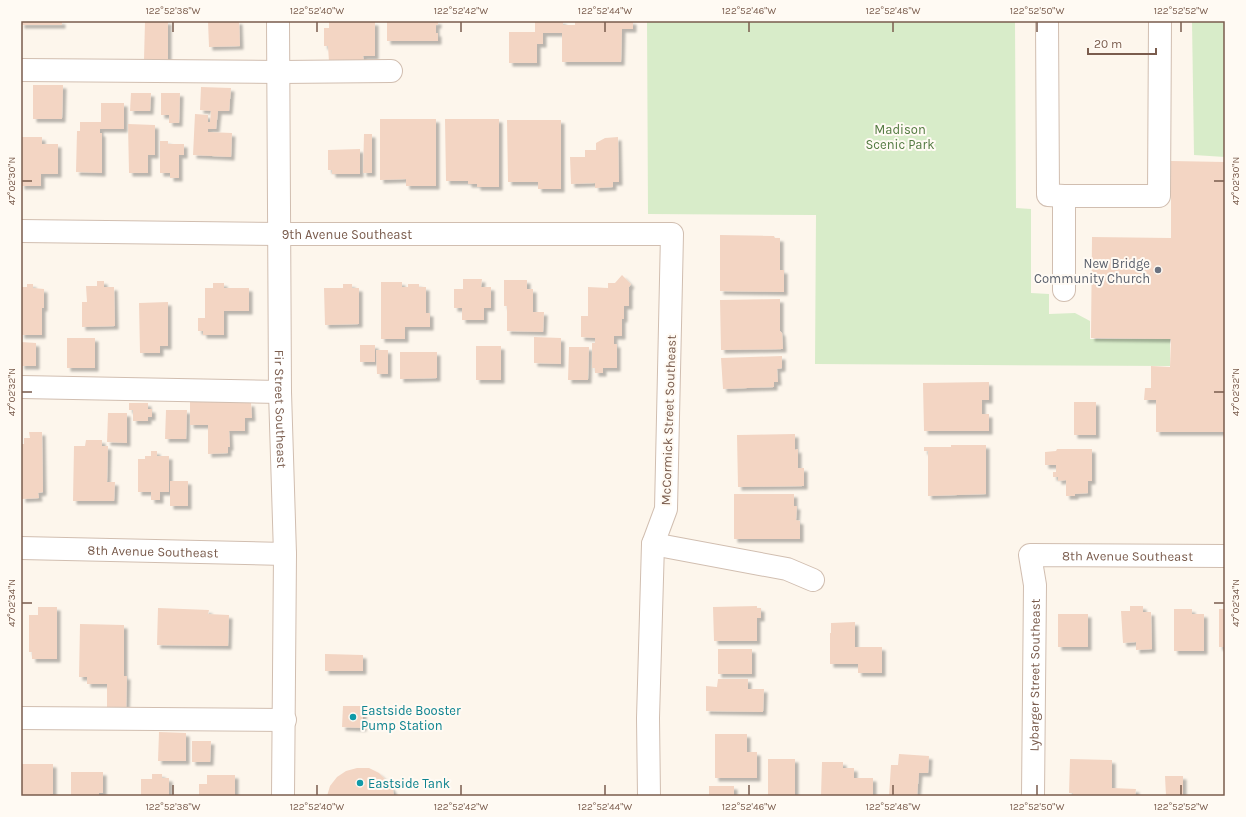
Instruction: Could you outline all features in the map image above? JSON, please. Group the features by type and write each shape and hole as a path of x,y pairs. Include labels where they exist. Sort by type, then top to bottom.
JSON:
{"street":[{"name":"Fir Street Southeast","path":"278,21 280,72 280,392 285,554 285,720 283,796"},
{"path":"1047,21 1048,195 1064,196 1159,196 1160,21"},
{"path":"21,70 280,72 391,71"},
{"path":"1064,196 1064,290"},
{"name":"9th Avenue Southeast","path":"21,231 280,234 672,234"},
{"name":"McCormick Street Southeast","path":"649,796 648,718 653,544 666,509 672,234"},
{"path":"21,387 280,392"},
{"path":"653,544 787,569 814,580"},
{"name":"8th Avenue Southeast","path":"21,548 285,554"},
{"name":"8th Avenue Southeast","path":"1030,555 1225,556"},
{"name":"Lybarger Street Southeast","path":"1030,555 1035,585 1033,796"},
{"path":"21,718 285,720"}],"green space":[{"name":"Madison Scenic Park","path":"647,21 1015,21 1016,208 1031,209 1031,293 1049,294 1049,314 1075,313 1090,321 1090,339 1170,339 1170,366 815,364 816,215 648,214"},
{"path":"1192,21 1225,21 1225,157 1194,155"}],"building":[{"path":"21,21 62,21 62,25 21,25"},
{"path":"145,21 168,21 168,60 144,60"},
{"path":"208,21 239,21 240,46 209,47"},
{"path":"329,21 375,22 375,56 363,56 364,62 329,62 328,46 324,46 324,28 329,28"},
{"path":"387,21 438,21 438,25 436,25 436,33 438,33 438,41 387,41"},
{"path":"535,21 563,21 563,25 575,25 575,21 633,21 633,29 622,29 621,62 562,62 562,33 543,33 543,44 537,44 537,63 509,63 509,32 535,32"},
{"path":"33,85 63,85 62,119 33,119"},
{"path":"201,87 231,88 229,111 218,111 216,129 208,129 208,132 232,133 231,157 193,155 195,114 208,115 208,122 210,122 211,111 200,110"},
{"path":"131,93 151,93 150,111 130,111"},
{"path":"161,93 180,93 179,123 169,123 169,115 161,115"},
{"path":"101,103 124,103 124,129 100,129 100,133 102,133 102,173 76,172 77,131 80,131 80,122 101,122"},
{"path":"380,119 436,119 436,186 406,186 406,179 380,180"},
{"path":"445,119 499,119 499,187 477,187 477,184 468,184 468,181 446,181"},
{"path":"507,120 561,120 561,189 538,189 538,182 508,182"},
{"path":"128,124 155,125 155,155 148,155 148,173 129,173"},
{"path":"364,134 372,134 372,173 363,173"},
{"path":"21,137 42,137 42,144 58,144 58,174 41,174 41,186 21,186"},
{"path":"618,137 619,182 613,182 613,187 595,188 595,183 571,184 570,157 585,157 585,150 596,150 596,143 605,138"},
{"path":"160,141 168,141 168,144 184,144 184,155 179,155 179,178 170,178 170,173 160,173"},
{"path":"360,149 360,174 332,174 332,170 328,170 328,150"},
{"name":"New Bridge Community Church","path":"1171,161 1225,162 1225,432 1156,432 1156,400 1144,400 1145,388 1151,388 1151,366 1170,367 1171,339 1091,338 1092,237 1171,238"},
{"path":"720,235 774,236 775,238 780,238 780,270 784,270 784,292 720,291"},
{"path":"622,275 631,284 629,287 629,306 624,306 622,336 614,336 614,344 617,344 617,368 603,368 603,373 595,373 595,368 592,368 592,343 595,343 595,338 581,337 581,316 588,316 588,287 608,288 608,283 615,283"},
{"path":"463,279 482,279 481,287 491,287 491,308 484,308 484,320 462,320 462,308 454,308 454,289 463,289"},
{"path":"504,280 527,280 527,289 533,289 533,312 544,312 543,332 507,331 507,306 504,306"},
{"path":"97,281 104,281 104,287 114,287 115,326 82,327 82,302 87,302 86,286 97,286"},
{"path":"381,282 402,282 402,287 408,287 408,284 419,284 419,287 426,287 426,313 430,313 430,327 405,327 405,339 381,339"},
{"path":"213,283 224,283 224,288 249,288 249,311 224,311 224,335 203,335 203,331 198,331 198,318 205,318 205,288 213,288"},
{"path":"27,284 33,284 33,288 44,289 42,335 21,335 21,287 27,287"},
{"path":"343,284 352,284 352,288 359,288 359,324 325,325 324,288 343,288"},
{"path":"780,299 780,331 782,333 783,349 721,350 720,300"},
{"path":"168,302 168,346 160,346 160,353 140,353 139,303"},
{"path":"534,337 561,338 561,364 534,363"},
{"path":"67,338 95,338 95,368 67,368"},
{"path":"21,342 36,343 36,366 21,366"},
{"path":"360,345 375,345 375,362 360,362"},
{"path":"476,346 501,346 501,380 476,380"},
{"path":"569,347 589,347 588,380 568,380"},
{"path":"376,350 388,350 388,374 377,374"},
{"path":"400,352 437,352 437,378 400,379"},
{"path":"782,356 782,368 777,369 778,382 774,382 774,387 723,389 721,358"},
{"path":"989,382 989,400 982,400 982,414 989,414 989,431 924,431 923,383"},
{"path":"190,401 246,401 246,403 251,403 252,418 245,418 245,431 229,431 230,447 228,447 228,453 208,454 208,425 190,425"},
{"path":"1074,402 1096,402 1096,435 1074,435"},
{"path":"129,403 148,403 148,409 152,409 152,417 148,417 148,421 133,421 133,410 129,410"},
{"path":"166,410 187,410 186,439 165,439"},
{"path":"108,413 127,413 127,443 107,442"},
{"path":"29,432 42,432 43,492 38,493 39,498 22,499 21,444 24,444 24,438 30,438"},
{"path":"795,434 795,450 798,449 798,468 804,468 804,486 738,487 737,435"},
{"path":"86,440 102,440 102,446 108,446 107,482 115,482 114,501 73,501 74,446 85,446"},
{"path":"951,445 986,445 986,494 928,496 928,451 924,451 924,447 951,447"},
{"path":"1057,449 1092,449 1092,481 1088,481 1088,493 1075,494 1075,496 1066,496 1066,480 1058,481 1058,477 1053,477 1053,472 1056,472 1056,465 1045,465 1045,452 1056,451"},
{"path":"151,451 157,451 157,456 169,456 169,492 160,492 160,500 151,500 151,492 138,492 138,459 145,459 145,456 151,456"},
{"path":"170,481 188,481 188,506 170,506"},
{"path":"734,494 794,494 794,506 797,506 796,520 800,521 800,539 734,539"},
{"path":"757,606 757,608 761,608 761,618 757,618 757,641 714,641 713,607"},
{"path":"1130,606 1143,606 1143,612 1151,612 1152,649 1136,650 1136,642 1123,643 1121,611 1130,611"},
{"path":"38,607 57,607 57,659 32,659 32,652 29,652 29,615 38,615"},
{"path":"158,608 209,610 208,614 229,615 228,646 157,645"},
{"path":"1174,609 1192,609 1192,614 1204,614 1204,651 1174,651"},
{"path":"1219,609 1225,609 1225,647 1219,647"},
{"path":"1058,614 1088,614 1088,647 1058,647"},
{"path":"855,622 855,647 882,647 882,673 858,673 858,664 830,664 831,623"},
{"path":"80,624 124,625 124,676 127,676 126,712 107,712 107,684 87,684 87,677 79,677"},
{"path":"718,649 752,649 752,674 718,674"},
{"path":"325,654 363,655 363,671 325,671"},
{"path":"718,679 748,679 748,689 764,689 763,712 706,711 706,686 717,687"},
{"name":"Eastside Booster Pump Station","path":"343,706 363,706 363,728 342,727"},
{"path":"159,732 186,733 186,761 158,761"},
{"path":"715,734 747,734 747,752 757,752 757,778 715,778"},
{"path":"192,741 211,741 210,762 192,762"},
{"path":"899,754 929,756 928,773 919,773 917,796 889,796 891,765 898,765"},
{"path":"768,759 795,759 795,796 768,796"},
{"path":"1070,759 1112,760 1112,788 1136,789 1135,796 1073,796 1073,793 1069,793"},
{"path":"822,762 843,762 843,768 854,768 854,778 873,778 873,796 821,796"},
{"path":"21,764 53,764 53,794 50,794 50,796 21,796"},
{"name":"Eastside Tank","path":"357,768 369,768 379,773 393,790 394,796 327,796 330,786 337,777 346,771"},
{"path":"71,772 103,772 103,793 99,793 99,796 71,795"},
{"path":"152,774 162,774 162,778 169,778 169,796 141,796 141,779 152,779"},
{"path":"207,775 235,775 235,796 199,796 199,784 207,784"},
{"path":"1165,776 1183,776 1183,796 1166,796"},
{"path":"709,786 734,786 734,796 709,796"}],"place":[{"name":"New Bridge Community Church","path":"1158,270"},
{"name":"Eastside Booster Pump Station","path":"353,717"},
{"name":"Eastside Tank","path":"360,783"}]}
